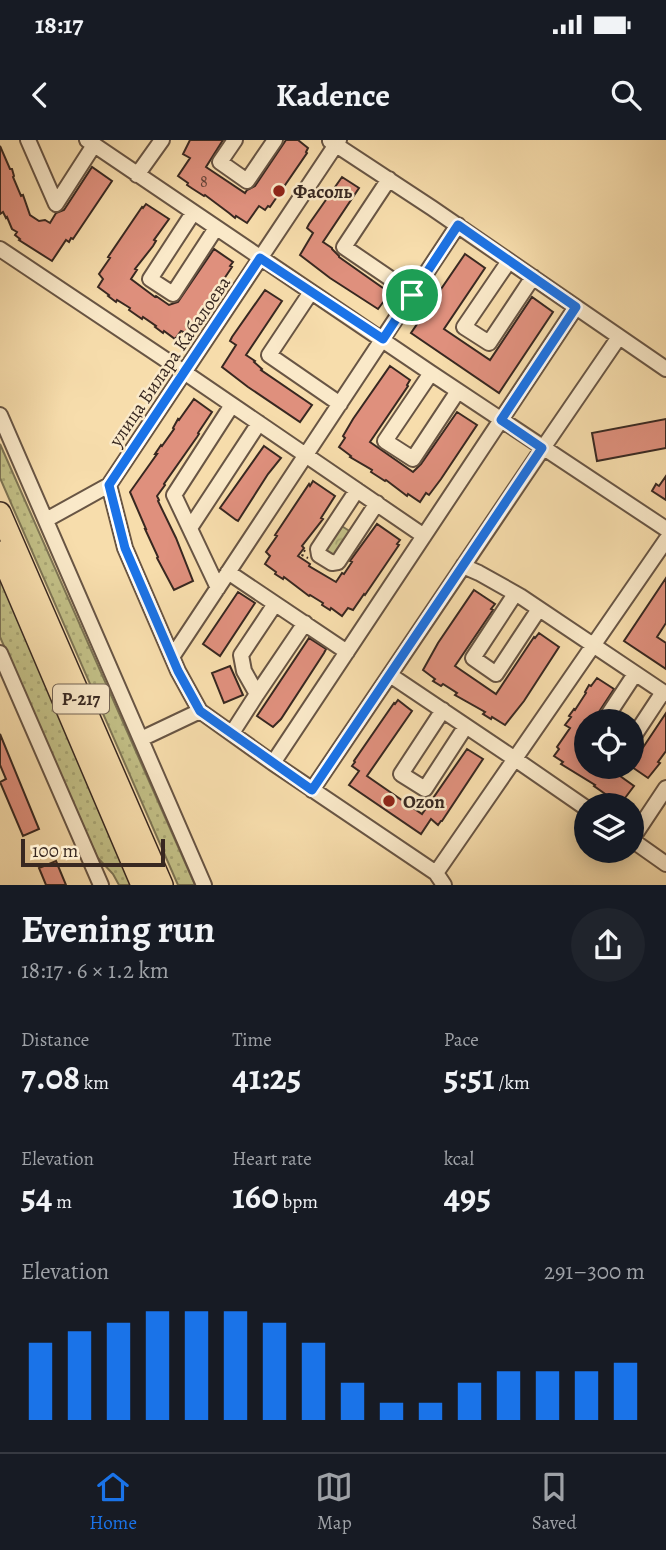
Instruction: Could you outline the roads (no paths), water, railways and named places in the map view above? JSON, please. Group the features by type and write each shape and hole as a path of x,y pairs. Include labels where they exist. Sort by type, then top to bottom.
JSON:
{"highway":[{"name":"Р-217","path":"0,513 162,885"},
{"name":"Р-217","path":"0,552 142,885"}],"street":[{"path":"28,140 56,204 91,143 666,529"},
{"path":"137,175 162,140"},
{"path":"235,140 220,162 247,181 275,140"},
{"path":"335,142 666,369"},
{"name":"улица Билара Кабалоева","path":"109,485 335,142"},
{"path":"389,179 344,247 412,295"},
{"path":"193,213 150,279 173,294 216,228"},
{"path":"172,657 458,225"},
{"path":"0,249 424,536"},
{"path":"509,261 464,327 489,343 533,277"},
{"path":"311,292 269,355 340,404"},
{"path":"273,763 576,307"},
{"path":"312,790 619,337"},
{"path":"431,373 385,441 413,459 458,391"},
{"path":"218,588 174,495 232,405"},
{"path":"0,415 204,885"},
{"path":"190,528 259,423"},
{"path":"46,520 109,485 125,548 178,671 200,711 440,879 515,759 666,540"},
{"path":"357,490 318,550 319,555 332,563 338,562 376,503"},
{"path":"463,566 516,594 664,693 644,722"},
{"path":"228,572 347,652"},
{"path":"516,594 473,658 496,674 539,609"},
{"path":"257,694 244,671 241,655 275,604"},
{"path":"232,733 304,623"},
{"path":"0,653 100,885"},
{"path":"612,709 635,674"},
{"path":"390,675 574,800"},
{"path":"443,710 401,774 425,789 466,726"},
{"path":"141,739 200,711"},
{"path":"644,821 666,788"},
{"path":"644,848 666,864"}],"place":[{"name":"Фасоль","path":"279,191"},
{"name":"Ozon","path":"389,801"}]}
